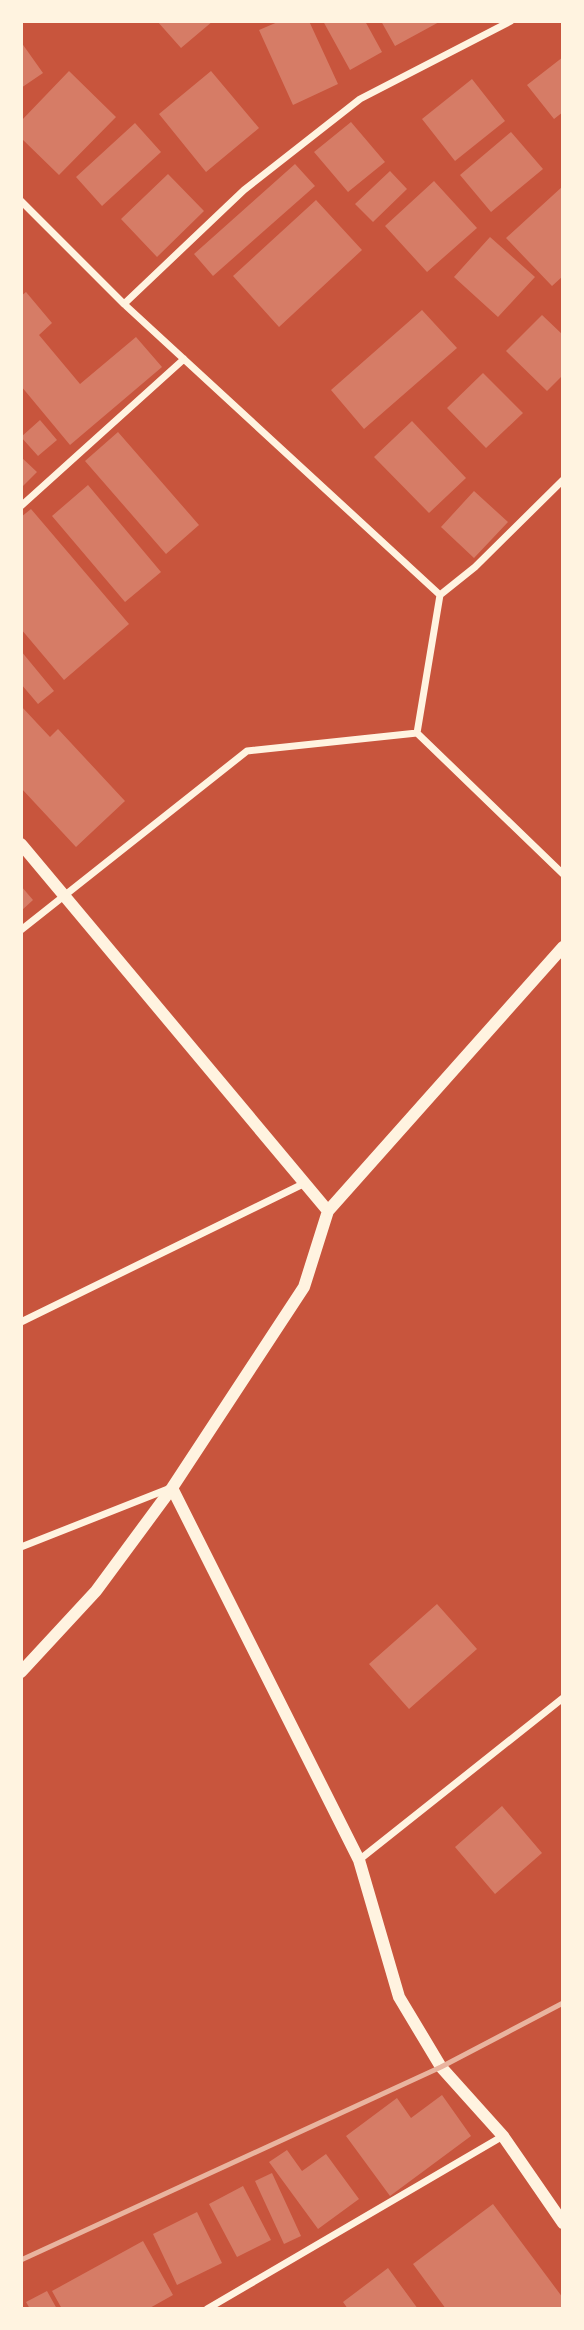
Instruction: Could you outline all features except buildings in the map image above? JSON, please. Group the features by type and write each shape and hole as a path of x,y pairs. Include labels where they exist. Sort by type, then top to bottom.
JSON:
{"street":[{"path":"124,304 244,190 360,99 511,21"},
{"path":"21,201 124,304 440,595"},
{"path":"21,506 184,359"},
{"path":"417,733 440,595 475,567 563,480"},
{"path":"417,733 563,874"},
{"path":"21,930 247,751 417,733"},
{"path":"21,844 61,896 328,1211"},
{"path":"21,1672 96,1591 172,1488 304,1287 328,1211 561,952"},
{"path":"21,1322 303,1184"},
{"path":"21,1546 172,1488"},
{"path":"172,1488 359,1860 399,1997 441,2067 503,2136 563,2223"},
{"path":"359,1860 563,1699"},
{"path":"207,2309 503,2136"}],"railway":[{"path":"21,2260 441,2067 563,2003"}]}
